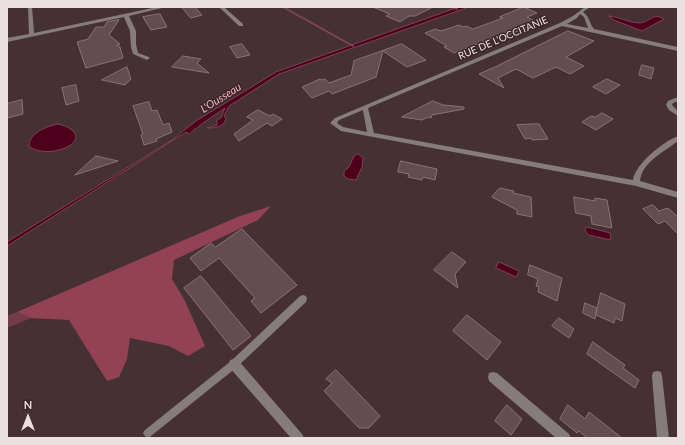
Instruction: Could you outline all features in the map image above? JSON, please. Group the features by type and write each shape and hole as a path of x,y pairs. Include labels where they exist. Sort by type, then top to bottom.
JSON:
{"street":[{"path":"30,7 32,35"},
{"path":"7,40 164,7"},
{"path":"220,7 241,25"},
{"path":"562,24 575,17 588,7"},
{"path":"580,12 586,16 589,26 593,31"},
{"path":"126,15 133,31 133,48 136,54 147,58"},
{"name":"RUE DE L'OCCITANIE","path":"678,49 562,24 337,118 333,124 341,129 371,135 636,183 678,195"},
{"path":"678,99 670,102 669,105 671,109 678,114"},
{"path":"365,107 371,135"},
{"path":"636,183 636,174 644,164 678,138"},
{"path":"234,364 298,438"},
{"path":"656,376 662,438"},
{"path":"493,377 565,438"}],"lane":[{"path":"148,433 234,364 303,299"}],"shaded area":[{"path":"459,7 469,7 279,74 229,106 224,116 226,118 225,121 222,125 207,128 217,125 217,120 221,118 225,108 189,134 186,132 7,246 7,242 172,140 196,121 276,72"},
{"path":"609,16 640,23 654,17 664,19 642,31 614,20"},
{"path":"58,124 72,130 76,136 75,141 63,149 45,152 36,150 29,146 32,137 35,134 44,128"},
{"path":"358,154 363,158 362,167 356,180 348,179 344,176 344,171 349,167 354,156"},
{"path":"271,206 258,220 174,260 172,279 185,301 205,346 188,356 169,346 130,338 127,359 119,377 107,381 69,320 31,318 17,312 240,216"},
{"path":"587,227 610,233 611,240 588,235 585,230"},
{"path":"499,262 519,271 516,277 496,268"},
{"path":"17,312 31,318 7,328 7,316"}],"building":[{"path":"182,7 195,7 202,15 191,18"},
{"path":"373,7 433,7 415,16 409,16 400,22 386,16 389,14"},
{"path":"524,7 537,13 527,17 538,23 508,35 505,33 454,53 444,47 447,46 425,33 435,29 441,31 459,25 473,29 503,18 500,17"},
{"path":"160,14 167,27 151,30 143,17"},
{"path":"119,20 109,35 120,44 117,45 120,47 123,58 86,68 77,42 88,39 96,27 104,27 107,22"},
{"path":"568,31 594,41 566,57 584,66 570,74 556,67 533,78 516,69 498,78 504,88 479,74 497,66"},
{"path":"242,44 250,55 237,58 230,47"},
{"path":"402,44 426,60 407,67 383,51 376,77 332,94 329,91 312,98 302,87 320,79 325,79 329,83 351,75 354,61"},
{"path":"183,56 201,59 197,63 209,73 172,67"},
{"path":"642,65 654,68 651,79 639,75"},
{"path":"127,67 131,79 125,85 102,80"},
{"path":"607,79 620,85 606,94 593,87"},
{"path":"76,85 79,101 66,105 62,88"},
{"path":"22,100 23,114 7,118 7,104"},
{"path":"433,101 443,105 464,107 464,109 432,115 431,118 428,117 422,120 402,117"},
{"path":"149,102 152,111 157,110 163,125 169,123 172,132 156,139 157,141 144,145 141,135 143,134 133,106"},
{"path":"258,110 270,116 273,114 282,119 272,126 267,123 239,141 234,134 253,120 247,117"},
{"path":"602,113 613,119 596,130 582,122 591,116 595,117"},
{"path":"539,124 548,139 525,139 517,125"},
{"path":"96,156 118,161 75,175"},
{"path":"401,161 437,169 435,180 423,177 422,180 408,177 409,174 398,172"},
{"path":"500,188 531,197 532,217 517,214 517,210 492,197"},
{"path":"574,197 595,201 595,198 607,200 612,228 592,224 591,216 576,213"},
{"path":"653,205 659,211 668,208 678,217 678,234 665,221 658,224 643,209"},
{"path":"242,229 297,285 261,313 251,301 255,298 219,258 201,271 190,258 211,243 215,247"},
{"path":"452,252 466,262 455,274 458,288 434,270"},
{"path":"530,265 562,278 557,301 538,292 539,287 536,286 538,279 528,275"},
{"path":"201,276 251,336 233,350 184,288"},
{"path":"601,293 625,304 622,321 615,318 614,323 596,315"},
{"path":"585,303 597,308 595,319 583,313"},
{"path":"467,315 501,342 487,360 453,331"},
{"path":"559,318 574,329 569,338 552,326"},
{"path":"593,342 625,365 623,368 639,380 635,388 587,354"},
{"path":"336,370 380,416 369,428 359,428 324,391 332,383 326,379"},
{"path":"507,405 522,419 511,435 495,421"},
{"path":"568,405 585,419 589,412 622,438 587,438 579,431 577,433 560,419"}],"waterway":[{"path":"283,7 353,46"},
{"name":"L'Ousseau","path":"451,7 457,9"}]}
